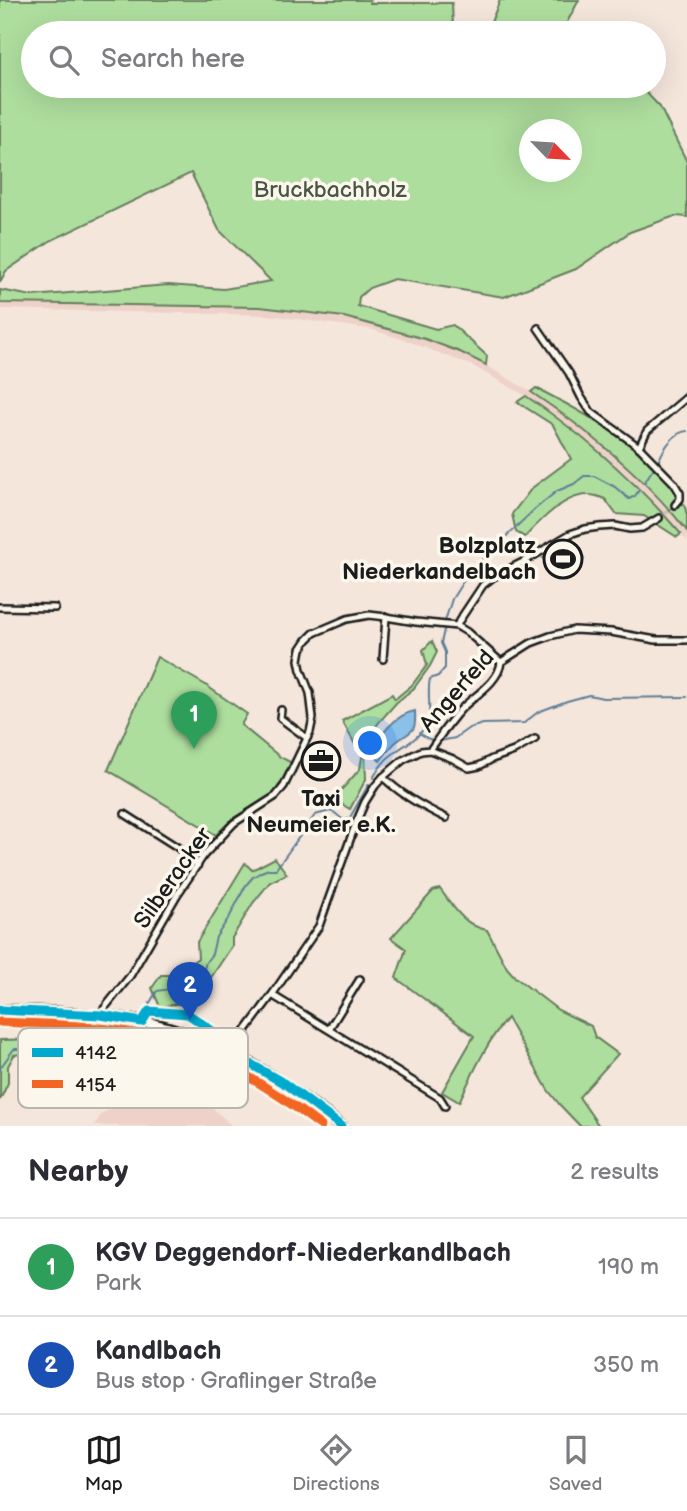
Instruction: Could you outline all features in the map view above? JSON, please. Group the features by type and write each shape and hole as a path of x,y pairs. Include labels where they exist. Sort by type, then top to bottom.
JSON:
{"main road":[{"path":"0,1010 101,1015 164,1028"},
{"path":"248,1060 285,1084 330,1123 341,1126"}],"street":[{"path":"538,328 569,373 591,412 639,447 674,483 680,493 680,499 675,505"},
{"path":"639,447 647,431 687,397"},
{"path":"501,662 457,626 483,586 570,534 600,527 642,528 659,518"},
{"path":"0,607 55,608"},
{"name":"Silberacker","path":"101,1015 130,976 177,895 204,855 234,823 276,796 284,786 307,738 313,718 313,706 299,660 301,649 307,640 314,633 347,619 369,615 457,626"},
{"path":"383,659 386,617"},
{"name":"Angerfeld","path":"248,1028 319,926 356,823 375,786 403,760 421,751 430,750 453,718 496,677 501,662 531,643 574,631 611,632 656,640 687,640"},
{"path":"281,710 281,718 307,738"},
{"path":"430,750 469,768 514,751 535,739"},
{"path":"383,777 396,789 446,818"},
{"path":"125,814 177,846 198,865"},
{"path":"328,1029 360,979"},
{"path":"272,995 440,1098 445,1106"},
{"path":"142,1022 149,1012 188,1014 211,1028"}],"shaded area":[{"path":"0,303 260,307 344,317 425,339 486,365 574,421 616,456 646,486 687,531 687,541 624,473 559,418 473,366 405,340 373,330 266,315 0,309"},
{"path":"113,1108 213,1108 232,1126 94,1126 102,1113"}],"green space":[{"name":"Bruckbachholz","path":"0,0 370,0 370,3 452,3 453,21 21,21 21,98 651,98 660,107 687,162 687,217 675,216 630,232 576,269 504,297 394,279 369,288 359,297 358,306 436,329 453,325 487,356 486,365 425,339 344,317 260,307 0,303 0,290 32,296 168,285 224,289 271,281 219,230 191,173 50,241 6,271 0,282"},
{"name":"Bruckbachholz","path":"500,0 579,0 568,21 491,21"},
{"path":"536,388 607,428 655,467 672,485 682,501 687,515 687,531 653,492 615,456 574,422 531,392"},
{"path":"526,396 608,460 681,534 677,537 644,516 616,514 605,499 589,495 562,504 525,537 516,532 512,514 532,488 571,459 553,425 517,402"},
{"name":"Bolzplatz Niederkandelbach","path":"572,540 584,559 555,577 543,558"},
{"path":"432,641 437,652 430,666 414,688 396,703 370,735 365,753 366,779 350,809 333,799 360,769 363,751 356,746 342,721 392,694 395,699 412,685 427,665 423,650"},
{"path":"157,657 204,684 247,714 241,725 280,757 292,763 275,792 232,819 216,835 108,770"},
{"path":"275,858 287,874 270,882 253,903 232,938 232,946 196,1000 160,1007 152,988 161,975 175,975 198,958 197,942 245,863 252,870"},
{"path":"440,889 465,920 487,930 507,968 515,977 558,1010 591,1026 595,1037 618,1054 579,1097 599,1126 580,1126 560,1105 548,1090 507,1018 486,1048 459,1102 442,1092 474,1036 396,978 406,949 391,938 433,891"},
{"path":"67,1020 98,1024 103,1022 106,1028 54,1028"},
{"path":"0,1040 18,1040 18,1054 14,1055 8,1066 8,1083 0,1100"}],"water":[{"path":"415,711 414,728 394,744 380,761 375,756 382,734 401,717"}],"waterway":[{"path":"659,460 674,437 687,431"},
{"path":"644,483 653,469"},
{"path":"445,621 452,599 469,572 557,491 574,484 584,476 594,476 615,487 629,499 639,490"},
{"path":"373,778 387,758 418,736 427,722 430,679 438,676 445,668 445,652 441,643 444,630"},
{"path":"440,741 455,738 469,728 483,724 524,723 538,712 589,695 603,698 687,697"},
{"path":"419,733 434,740"},
{"path":"146,1009 157,991 180,985 203,972 212,954 216,937 253,877 269,869 276,869 315,815 330,811 342,819 349,819 369,784"},
{"path":"96,1028 119,1028"},
{"path":"0,1068 14,1049 18,1049"}],"tunnel":[{"path":"659,518 675,505"}],"transit line":[{"name":"4142","path":"0,1010 101,1015 142,1022 149,1011 188,1014 208,1028"},
{"name":"4154","path":"0,1022 97,1028"},
{"name":"4142","path":"248,1062 285,1084 341,1126"},
{"name":"4154","path":"248,1076 321,1126"}],"place":[{"name":"Bolzplatz Niederkandelbach","path":"563,559"},
{"name":"KGV Deggendorf-Niederkandlbach","path":"194,749"},
{"name":"Taxi Neumeier e.K.","path":"321,761"},
{"name":"Kandlbach","path":"190,1020"}]}
